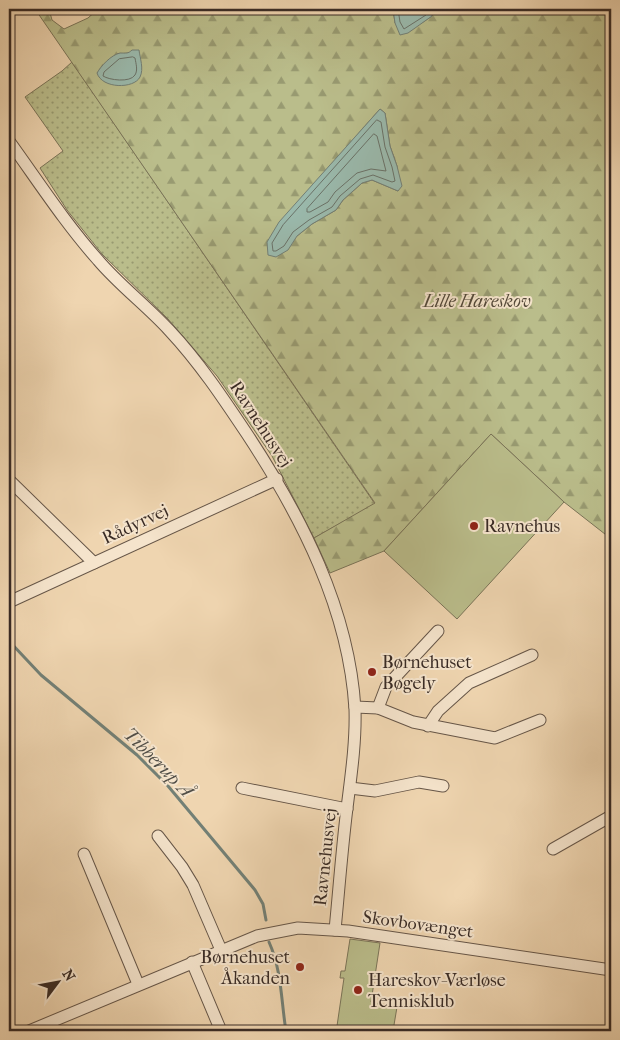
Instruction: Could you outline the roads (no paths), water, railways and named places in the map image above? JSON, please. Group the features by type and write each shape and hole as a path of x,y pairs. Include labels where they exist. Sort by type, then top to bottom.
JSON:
{"street":[{"name":"Ravnehusvej","path":"9,141 93,255 169,330 217,388 277,479 311,546 341,628 349,664 354,707 350,788 334,930"},
{"name":"Rådyrvej","path":"9,602 277,479"},
{"path":"9,480 94,563"},
{"path":"378,708 386,687 438,631"},
{"path":"428,726 438,711 469,683 532,655"},
{"path":"354,707 378,708 428,726 495,738 540,720"},
{"name":"Ravnehusvej","path":"350,788 375,791 419,782 443,786"},
{"path":"242,788 347,809"},
{"path":"553,849 611,816"},
{"path":"158,836 182,867 193,885 221,950"},
{"path":"84,854 138,984"},
{"name":"Skovbovænget","path":"28,1031 257,936 298,928 334,930 611,970"},
{"path":"192,962 221,1031"}],"water":[{"path":"393,9 431,9 432,16 408,33 400,35 395,23"},
{"path":"132,50 139,50 142,71 137,81 118,86 105,82 100,78 97,73 107,61 117,54 128,53"},
{"path":"380,109 385,113 390,146 402,186 398,191 372,180 362,183 343,200 336,210 312,224 297,236 288,250 276,257 268,255 267,242 279,222"}],"waterway":[{"name":"Tibberup Å","path":"9,641 41,675 137,755 168,786 255,890 263,904 266,920"},
{"name":"Tibberup Å","path":"269,942 279,975 286,1031"}],"place":[{"name":"Ravnehus","path":"474,526"},
{"name":"Børnehuset Bøgely","path":"372,672"},
{"name":"Børnehuset Åkanden","path":"300,967"},
{"name":"Hareskov-Værløse Tennisklub","path":"358,990"}],"park label":[{"name":"Lille Hareskov","path":"477,301"}]}
